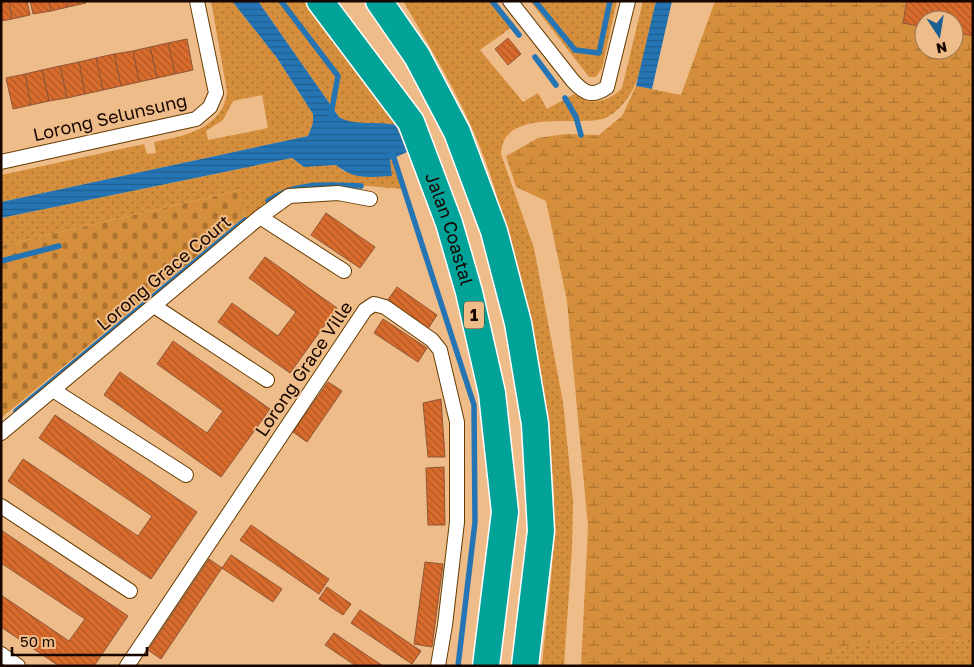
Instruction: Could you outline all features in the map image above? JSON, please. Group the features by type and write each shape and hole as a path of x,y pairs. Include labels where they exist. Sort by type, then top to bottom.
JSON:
{"highway":[{"name":"Jalan Coastal","path":"320,1 411,122 449,223 469,292 492,392 504,512 486,666"},
{"path":"379,1 417,56 457,132 494,231 518,323 535,424 541,531 525,666"}],"street":[{"name":"Lorong Selunsung","path":"1,162 196,119 210,107 216,93 197,1"},
{"path":"510,1 573,81 583,92 590,94 598,93 606,87 628,1"},
{"name":"Lorong Grace Court","path":"1,433 260,217 289,196 338,193 370,200"},
{"path":"260,217 344,271"},
{"name":"Lorong Grace Ville","path":"127,666 365,310 369,306 380,304 432,340 440,350 457,422 457,522 445,625 438,666"},
{"path":"154,306 267,380"},
{"path":"53,390 186,475"},
{"path":"1,506 130,591"},
{"path":"1,654 18,666"}],"green space":[{"path":"211,1 232,1 277,58 313,114 313,123 308,136 1,202 1,175 144,144 147,154 156,153 154,142 190,133 211,122 219,114 227,91","holes":["262,95 268,128 208,140 206,131 223,120 233,101"]},
{"path":"258,1 304,1 393,117 412,151 407,152 396,125 348,123 339,117"},
{"path":"403,1 495,1 515,25 480,50 523,102 538,93 547,109 574,94 593,102 611,97 617,93 622,88 643,1 656,1 644,61 639,75 633,89 616,111 603,119 591,121 542,122 526,125 513,130 505,140 501,154 534,248 563,402 573,500 572,548 564,666 542,666 553,547 554,504 551,453 538,378 507,233 491,177 473,131 452,87"},
{"path":"530,1 617,1 602,68 596,77 589,77"},
{"path":"715,1 973,1 973,644 946,638 851,645 809,666 581,666 588,526 567,301 546,201 516,187 506,156 538,138 565,134 599,135 622,116 636,86 681,95"},
{"path":"292,158 304,167 336,165 344,172 392,176 390,160 395,159 403,189 342,184 295,187 278,194 245,220 240,190 1,246 1,218"},
{"path":"241,190 244,217 1,418 1,246"},
{"path":"946,638 973,644 973,666 809,666 851,645"}],"water":[{"path":"232,1 258,1 339,117 358,122 396,125 407,152 390,160 392,176 370,177 356,175 342,170 336,165 304,167 292,158 1,218 1,202 308,136 313,123 313,114 277,58"},
{"path":"656,1 672,1 652,89 636,86"}],"building":[{"path":"1,1 9,1 12,19 1,21"},
{"path":"9,1 27,1 30,15 12,19"},
{"path":"30,1 49,1 51,11 33,14"},
{"path":"49,1 67,1 68,7 51,11"},
{"path":"67,1 85,1 86,3 68,7"},
{"path":"907,1 973,1 973,36 964,34 964,10 914,10 914,25 903,23"},
{"path":"508,38 521,54 508,65 495,49"},
{"path":"187,39 193,70 175,74 168,43"},
{"path":"168,43 175,74 157,78 150,47"},
{"path":"150,47 157,78 139,82 133,51"},
{"path":"133,51 139,82 121,86 114,54"},
{"path":"114,54 121,86 103,90 96,58"},
{"path":"96,58 103,90 85,94 79,62"},
{"path":"79,62 85,94 67,98 60,66"},
{"path":"60,66 67,98 49,101 42,70"},
{"path":"42,70 49,101 31,105 25,74"},
{"path":"25,74 31,105 13,109 6,78"},
{"path":"326,213 375,247 360,268 311,235"},
{"path":"265,257 337,308 290,373 218,322 232,303 278,336 296,312 249,278"},
{"path":"397,287 437,315 428,329 387,301"},
{"path":"383,319 427,348 418,362 374,333"},
{"path":"173,341 270,409 221,477 104,395 120,372 207,433 223,411 157,364"},
{"path":"328,382 342,391 307,442 293,432"},
{"path":"441,399 445,457 428,457 423,403"},
{"path":"55,415 197,512 151,579 8,481 23,459 138,536 152,516 39,438"},
{"path":"444,467 445,525 428,525 426,468"},
{"path":"251,525 329,579 319,594 240,540"},
{"path":"1,530 128,616 94,666 59,666 1,627 1,595 69,641 85,619 1,563"},
{"path":"231,555 282,589 273,602 222,568"},
{"path":"209,559 222,568 161,659 148,650"},
{"path":"425,562 443,564 432,647 414,644"},
{"path":"327,587 351,604 343,615 319,599"},
{"path":"360,610 421,651 412,664 351,623"},
{"path":"334,633 383,666 356,666 325,645"}],"waterway":[{"path":"281,1 338,76 331,114"},
{"path":"492,1 519,35"},
{"path":"535,1 575,50 599,53 610,1"},
{"path":"535,57 556,85"},
{"path":"565,98 576,117 581,135"},
{"path":"392,152 474,405 475,522 458,666"},
{"path":"268,201 290,190 301,187 325,185 361,186"},
{"path":"16,411 245,220"},
{"path":"1,261 59,246"}]}
